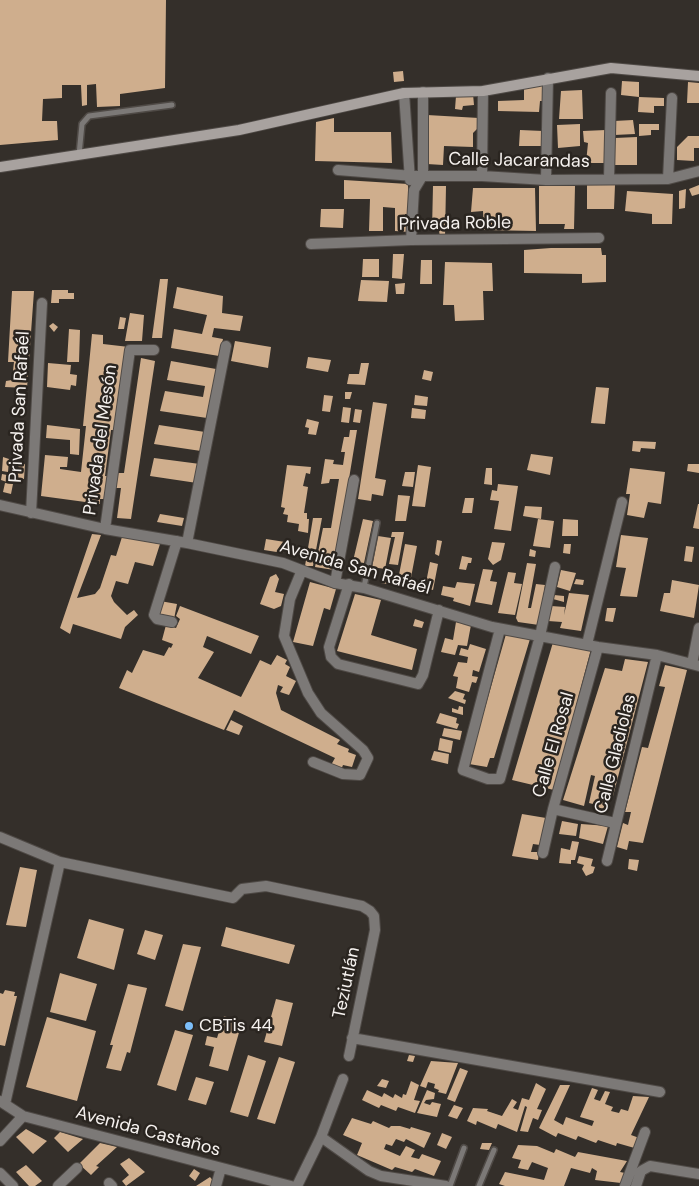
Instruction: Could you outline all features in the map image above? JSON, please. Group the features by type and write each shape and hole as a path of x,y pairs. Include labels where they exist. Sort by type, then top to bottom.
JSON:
{"main road":[{"path":"0,167 239,130 404,92 483,91 611,68 699,76"}],"street":[{"path":"546,180 548,78"},
{"path":"482,176 483,91"},
{"path":"404,92 408,176 414,190 411,240"},
{"path":"414,190 423,176 423,92"},
{"path":"609,179 611,92"},
{"path":"668,179 672,98"},
{"name":"Calle Jacarandas","path":"338,170 408,176 482,176 546,180 668,179 699,171"},
{"name":"Privada Roble","path":"311,244 411,240 599,238"},
{"name":"Privada San Rafaél","path":"31,513 42,303"},
{"path":"172,622 157,618 154,615 182,542 226,346"},
{"name":"Privada del Mesón","path":"105,529 130,350 154,350"},
{"path":"335,582 354,480"},
{"path":"587,644 622,502"},
{"name":"Avenida San Rafaél","path":"0,505 105,529 182,542 283,563 335,582 364,588 500,629 598,647 658,655 695,665"},
{"path":"500,629 463,770 478,777 500,779 540,636 555,567"},
{"path":"302,570 285,617 284,636 308,693 322,713 363,750 368,758 360,775 344,774 313,762"},
{"path":"349,584 329,647 331,657 338,664 418,684 423,675 439,610"},
{"path":"695,665 699,628"},
{"name":"Calle El Rosal","path":"543,853 553,809 598,647"},
{"name":"Calle Gladiolas","path":"607,861 658,655"},
{"path":"553,809 615,823"},
{"path":"0,837 60,862 2,1102"},
{"name":"Teziutlán","path":"60,862 233,898 242,889 266,886 362,906 374,916 375,930 349,1056"},
{"path":"352,1038 660,1092"},
{"path":"297,1186 321,1137 344,1079"},
{"name":"Avenida Castaños","path":"2,1102 23,1116 291,1186"},
{"path":"0,1141 23,1116"},
{"path":"625,1186 645,1132"},
{"path":"321,1137 369,1171 381,1176 448,1186"},
{"path":"636,1186 641,1171 650,1166 699,1174"},
{"path":"58,1186 77,1168"},
{"path":"216,1186 221,1168"},
{"path":"0,1173 13,1186"}],"lane":[{"path":"79,155 82,124 89,116 172,105"},
{"path":"364,588 377,523"},
{"path":"448,1186 464,1148"},
{"path":"479,1186 494,1150"}],"building":[{"path":"0,0 166,0 165,88 120,94 120,106 97,107 96,84 87,85 87,105 82,106 81,85 62,85 62,98 43,99 42,121 57,121 58,140 0,145"},
{"path":"403,71 404,81 394,82 393,72"},
{"path":"622,81 639,82 639,97 621,95"},
{"path":"688,82 699,83 699,103 687,103"},
{"path":"524,85 545,86 545,101 540,101 539,112 498,111 498,101 524,100"},
{"path":"582,90 583,119 559,119 561,91"},
{"path":"473,94 474,105 463,106 462,110 455,109 456,96"},
{"path":"639,97 664,98 664,106 654,106 654,113 638,112"},
{"path":"427,115 479,118 477,129 473,133 473,147 444,146 443,165 427,164"},
{"path":"334,118 334,132 391,132 392,163 315,161 316,122"},
{"path":"633,120 635,134 614,135 614,121"},
{"path":"580,124 580,146 558,148 557,125"},
{"path":"639,124 659,124 659,130 651,130 651,135 639,136"},
{"path":"520,130 543,131 542,146 519,146"},
{"path":"606,130 607,163 586,163 588,143 584,142 583,131"},
{"path":"688,136 699,136 699,148 694,148 694,161 677,160 677,147"},
{"path":"637,137 637,165 613,165 615,138"},
{"path":"344,180 408,184 409,214 405,214 404,223 410,223 409,232 395,231 395,208 383,207 383,231 369,231 370,199 344,199"},
{"path":"587,185 615,185 614,209 587,209"},
{"path":"699,185 699,194 692,196 689,189"},
{"path":"433,186 446,186 445,237 440,238 439,230 432,230"},
{"path":"539,186 575,186 574,229 564,229 565,224 539,224"},
{"path":"473,188 535,188 536,231 484,230 483,211 471,212"},
{"path":"686,189 685,208 679,209 679,191"},
{"path":"627,191 673,194 672,224 652,224 652,214 625,211"},
{"path":"321,209 344,209 343,228 320,227"},
{"path":"601,248 602,255 606,255 606,282 582,283 582,274 524,273 524,250"},
{"path":"393,254 404,254 402,279 392,278"},
{"path":"363,259 379,259 379,277 362,277"},
{"path":"421,260 432,260 432,284 420,284"},
{"path":"445,262 492,263 493,291 483,291 484,320 455,321 454,305 443,305"},
{"path":"160,279 168,279 162,338 152,338"},
{"path":"361,280 389,281 387,302 358,301"},
{"path":"405,283 404,294 396,294 395,284"},
{"path":"177,287 223,296 222,313 243,316 240,331 214,328 212,337 223,339 219,356 171,348 174,329 202,334 207,315 173,308"},
{"path":"52,290 68,290 68,293 74,293 74,299 59,299 59,303 51,303"},
{"path":"12,291 34,291 27,388 5,387 6,381 12,380 14,362 8,362"},
{"path":"130,313 144,315 142,341 125,341"},
{"path":"120,317 126,318 124,329 118,329"},
{"path":"53,323 58,327 54,332 49,326"},
{"path":"69,329 80,330 79,362 67,362"},
{"path":"92,334 103,335 103,344 129,347 117,430 111,430 105,476 109,476 106,499 100,499 100,504 41,496 45,455 68,457 67,467 60,467 60,469 81,472 86,426 83,426"},
{"path":"235,341 271,347 268,368 231,361"},
{"path":"308,357 331,360 328,372 306,368"},
{"path":"141,358 155,361 131,519 117,518 121,488 115,488 117,473 124,473"},
{"path":"171,361 216,369 207,418 160,411 165,391 203,397 205,386 167,380"},
{"path":"48,363 71,365 70,374 77,375 76,386 71,385 70,390 47,387"},
{"path":"361,363 369,363 365,385 347,384 349,374 359,374"},
{"path":"424,370 433,372 431,381 422,379"},
{"path":"596,387 609,388 605,424 591,423"},
{"path":"345,392 352,392 350,399 345,399"},
{"path":"324,395 333,396 330,412 322,411"},
{"path":"415,395 428,397 427,406 414,405"},
{"path":"373,402 387,404 375,478 386,480 383,496 372,494 371,501 358,499"},
{"path":"343,407 351,408 349,423 341,422"},
{"path":"412,408 426,410 425,419 411,418"},
{"path":"355,409 362,410 360,423 353,422"},
{"path":"307,419 319,422 316,435 308,434 309,428 305,427"},
{"path":"47,425 80,429 79,455 70,454 70,440 46,438"},
{"path":"159,425 205,432 201,451 154,444"},
{"path":"350,430 357,430 334,570 315,567 323,528 331,528 339,479 330,479 329,483 321,484 325,459 334,460 333,464 343,465 345,452 341,452 344,437 349,437"},
{"path":"633,441 656,442 655,449 641,448 640,452 632,451"},
{"path":"531,454 553,457 550,475 527,470"},
{"path":"3,457 9,459 8,472 2,471"},
{"path":"154,458 200,464 197,483 150,476"},
{"path":"19,463 25,464 24,479 17,478"},
{"path":"688,464 699,464 699,473 687,471"},
{"path":"287,465 311,467 310,474 306,473 303,486 308,487 304,513 307,513 307,519 309,519 308,533 298,531 299,524 287,522 288,515 283,514 285,508 281,507"},
{"path":"418,465 431,467 425,507 412,506"},
{"path":"486,468 492,468 492,485 484,484"},
{"path":"630,468 665,472 661,504 648,502 644,518 627,515 630,494 626,494"},
{"path":"405,472 415,472 413,487 402,486"},
{"path":"2,474 7,475 7,482 1,480"},
{"path":"5,483 13,484 11,494 3,492"},
{"path":"498,484 518,486 511,531 494,529 499,501 490,500 492,490 497,491"},
{"path":"398,495 410,496 406,521 395,521"},
{"path":"465,498 474,498 472,513 462,513"},
{"path":"699,504 699,529 693,528"},
{"path":"525,506 542,507 541,519 523,516"},
{"path":"160,514 184,518 182,526 157,522"},
{"path":"313,518 322,518 313,566 305,566"},
{"path":"363,519 373,521 364,563 353,561"},
{"path":"538,519 554,521 550,548 533,546"},
{"path":"563,519 578,520 578,536 562,536"},
{"path":"392,532 404,532 398,565 389,564 395,537 391,537"},
{"path":"92,534 101,535 77,598 95,594 100,588 111,555 116,556 122,537 160,544 153,566 135,562 128,584 116,581 111,596 114,602 127,615 134,610 138,615 125,627 121,639 73,624 70,634 60,628"},
{"path":"621,535 648,538 637,597 620,596 626,568 616,567"},
{"path":"378,536 391,538 385,569 372,567"},
{"path":"266,539 285,542 283,553 264,550"},
{"path":"437,540 442,541 439,556 435,554"},
{"path":"492,542 505,543 501,560 493,565 488,559"},
{"path":"405,544 417,546 409,588 397,585"},
{"path":"564,544 571,544 570,554 563,553"},
{"path":"686,546 694,547 692,562 684,561"},
{"path":"530,549 536,551 535,557 529,556"},
{"path":"462,556 472,558 466,570 459,569"},
{"path":"430,562 438,564 433,590 425,588"},
{"path":"527,563 536,564 528,608 531,608 536,584 545,585 539,625 518,622 516,618"},
{"path":"483,569 493,570 490,581 497,582 492,605 475,602"},
{"path":"561,570 576,573 570,591 557,587"},
{"path":"508,572 516,573 514,583 522,584 515,615 498,613"},
{"path":"276,574 279,579 275,592 284,594 281,606 274,609 260,604 270,577"},
{"path":"383,574 395,576 394,585 381,583"},
{"path":"576,579 584,580 583,585 574,584"},
{"path":"672,580 699,585 694,618 660,611 664,593 670,593"},
{"path":"310,582 336,589 330,610 324,608 313,646 293,642"},
{"path":"457,582 475,584 470,606 453,601 454,598 441,595 443,586 455,588"},
{"path":"569,593 589,595 581,631 560,628 562,622 548,621 551,606 565,607 564,615"},
{"path":"355,594 381,600 371,635 417,649 412,670 337,651"},
{"path":"554,595 564,596 564,602 553,599"},
{"path":"160,601 177,604 174,619 158,613"},
{"path":"180,606 259,636 251,654 207,636 203,647 214,652 198,678 241,697 260,660 271,665 277,655 287,660 285,664 290,667 286,676 296,681 289,695 280,692 283,687 278,685 276,693 281,710 340,740 337,744 349,749 348,752 356,755 352,767 343,765 341,770 331,765 335,758 234,710 224,730 119,688 127,670 132,673 143,650 164,656 169,647 171,648 173,644 162,640 166,625 176,628 180,619 176,616"},
{"path":"607,608 616,608 613,622 605,621"},
{"path":"415,619 424,622 422,628 413,626"},
{"path":"456,622 471,625 467,646 458,645 455,655 441,652 445,638 453,640"},
{"path":"506,634 530,639 494,758 490,758 487,767 469,764"},
{"path":"554,639 591,649 554,790 512,780"},
{"path":"470,644 486,649 479,672 473,670 472,676 478,677 476,683 472,682 469,692 456,688 458,677 453,676 458,662 467,663 468,657 459,655 461,648 468,650"},
{"path":"625,659 648,662 613,796 606,795 605,809 593,807 593,804 589,803 595,776 591,775 584,806 563,800 605,668 622,671"},
{"path":"665,665 687,670 643,843 629,841 627,850 617,847 623,823 628,825 631,812 625,812 642,747 648,748 665,687 659,686"},
{"path":"455,691 465,694 463,699 466,700 465,704 448,698"},
{"path":"459,706 463,707 463,715 452,712 452,708 458,710"},
{"path":"440,713 457,718 456,723 459,724 457,729 436,723"},
{"path":"231,720 243,726 239,735 226,730"},
{"path":"444,728 462,731 460,740 442,736"},
{"path":"440,738 453,741 451,753 438,750"},
{"path":"434,751 449,754 448,764 431,760"},
{"path":"522,814 546,818 540,845 533,844 531,852 539,852 538,860 512,856"},
{"path":"562,821 578,824 576,836 559,834"},
{"path":"581,824 608,826 603,844 579,838"},
{"path":"572,841 579,842 575,860 571,860 571,864 559,863 561,848 570,850"},
{"path":"579,856 593,859 591,866 595,867 593,873 586,876 582,869 584,865 577,863"},
{"path":"629,859 639,860 637,871 628,869"},
{"path":"20,867 37,870 26,927 6,925"},
{"path":"89,919 124,929 114,970 77,958"},
{"path":"226,927 295,945 289,964 221,946"},
{"path":"145,930 163,935 155,960 137,954"},
{"path":"183,944 201,947 183,1011 165,1006"},
{"path":"60,973 97,984 86,1021 50,1012"},
{"path":"128,984 147,988 130,1053 127,1052 121,1071 106,1068 113,1045 110,1045"},
{"path":"5,990 15,992 14,996 17,996 5,1046 0,1045 0,993 3,994"},
{"path":"276,999 293,1003 282,1046 264,1042"},
{"path":"224,1016 242,1022 228,1071 209,1066 214,1047 205,1045 207,1036 217,1038"},
{"path":"47,1017 96,1031 77,1101 26,1087"},
{"path":"175,1030 193,1035 176,1091 157,1085"},
{"path":"248,1055 266,1061 248,1117 230,1112"},
{"path":"409,1055 415,1056 413,1062 407,1061"},
{"path":"279,1057 295,1062 275,1124 257,1119"},
{"path":"431,1061 458,1063 446,1094 438,1092 439,1090 434,1088 435,1084 428,1082 426,1088 420,1086"},
{"path":"460,1068 468,1071 455,1102 447,1099"},
{"path":"196,1077 214,1082 206,1105 188,1100"},
{"path":"382,1079 389,1081 386,1088 377,1086"},
{"path":"411,1081 419,1085 414,1100 420,1101 415,1113 398,1107 396,1111 381,1105 379,1108 362,1100 367,1090 382,1097 384,1093 393,1098 395,1094 402,1098 403,1094 406,1095"},
{"path":"536,1083 546,1089 537,1109 542,1110 538,1120 533,1118 528,1132 520,1131 527,1107 525,1106 517,1132 498,1124 496,1129 477,1121 476,1125 467,1121 473,1108 488,1109 487,1111 502,1116 512,1099 517,1102 513,1108 518,1110 522,1098 529,1100"},
{"path":"560,1085 570,1085 554,1120 563,1125 566,1117 592,1126 594,1121 580,1117 592,1088 598,1090 594,1099 600,1101 605,1091 610,1092 605,1104 613,1107 611,1111 619,1113 621,1109 628,1111 633,1096 649,1097 631,1135 642,1139 638,1149 617,1143 616,1146 598,1140 596,1143 578,1136 576,1140 558,1133 556,1137 539,1128"},
{"path":"427,1090 435,1093 434,1099 426,1100 424,1103 430,1105 432,1102 441,1104 437,1117 417,1113"},
{"path":"454,1105 463,1108 457,1119 448,1116"},
{"path":"352,1118 371,1124 373,1121 389,1128 391,1126 400,1126 410,1129 411,1127 431,1133 424,1148 406,1139 404,1142 396,1139 392,1146 386,1144 384,1149 400,1156 406,1146 415,1150 411,1157 419,1159 422,1154 441,1161 434,1176 415,1169 412,1172 395,1167 392,1170 357,1155 362,1143 343,1135"},
{"path":"26,1129 47,1141 33,1154 16,1137"},
{"path":"60,1132 83,1139 68,1152 54,1138"},
{"path":"442,1133 452,1137 446,1149 437,1145"},
{"path":"100,1143 117,1147 96,1166 99,1167 91,1175 79,1164"},
{"path":"482,1143 492,1143 489,1150 480,1149"},
{"path":"518,1145 537,1146 554,1153 556,1149 575,1157 578,1152 627,1161 620,1172 625,1173 621,1183 595,1180 597,1171 592,1168 590,1173 571,1168 564,1186 505,1186 499,1184 505,1172 544,1180 548,1168 532,1162 528,1170 518,1168 521,1160 512,1158"},
{"path":"129,1158 145,1172 126,1186 122,1181 129,1175 120,1164"},
{"path":"26,1165 42,1181 35,1186 29,1186 16,1172"},
{"path":"194,1169 200,1173 195,1181 189,1176"},
{"path":"210,1177 215,1183 210,1186 196,1186"}],"place":[{"name":"CBTis 44","path":"189,1026"}]}
